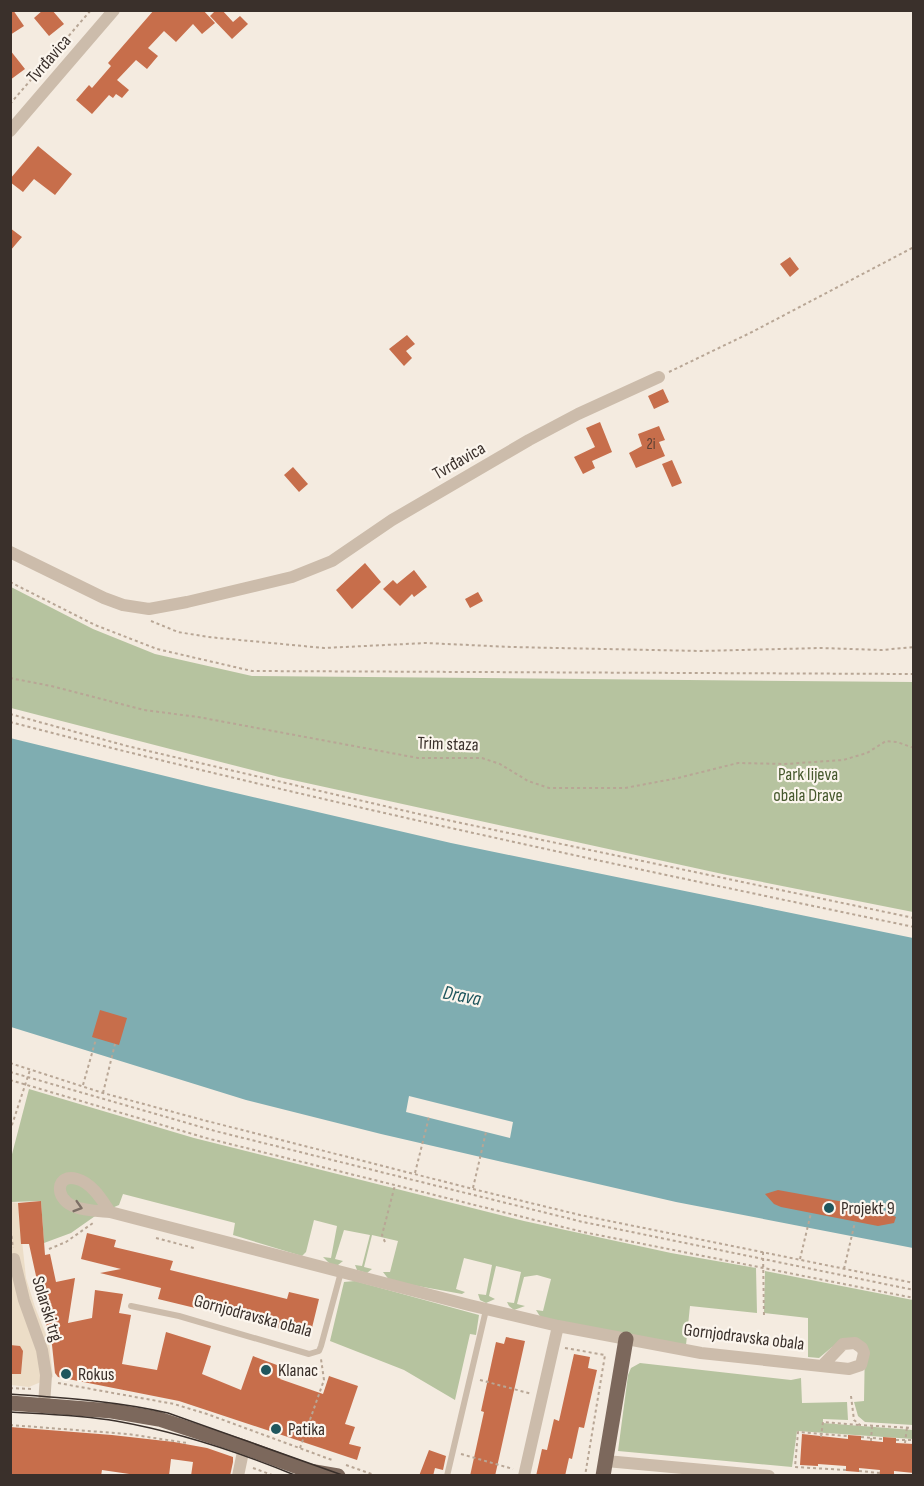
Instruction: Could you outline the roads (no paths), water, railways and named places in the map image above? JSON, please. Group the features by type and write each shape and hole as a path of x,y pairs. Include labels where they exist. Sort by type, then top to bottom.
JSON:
{"main road":[{"path":"605,1468 626,1340"},
{"path":"10,1403 139,1415 244,1446 312,1473 338,1476"}],"street":[{"name":"Tvrđavica","path":"10,131 114,10"},
{"name":"Tvrđavica","path":"10,552 104,598 135,607 166,607 265,584 311,571 332,561 392,520 529,440 578,414 659,377"},
{"name":"Gornjodravska obala","path":"110,1212 486,1310 626,1340 731,1357 849,1369 861,1365 862,1348 855,1343 843,1344 835,1349 822,1366"},
{"name":"Solarski trg","path":"14,1259 24,1300 42,1350 46,1383 44,1405"},
{"path":"524,1474 558,1326"},
{"path":"239,1469 244,1446"},
{"path":"605,1468 769,1476"}],"lane":[{"name":"Gornjodravska obala","path":"131,1306 179,1316 309,1354 319,1351 341,1272"},
{"path":"447,1476 486,1310"}],"water":[{"name":"Drava","path":"10,738 451,843 913,938 913,1248 676,1202 381,1134 246,1100 11,1027"}],"tram line":[{"path":"10,1394 109,1403 168,1413 345,1476"},
{"path":"10,1412 90,1417 162,1431 208,1444 297,1476"}],"place":[{"name":"Projekt 9","path":"829,1208"},
{"name":"Klanac","path":"266,1370"},
{"name":"Rokus","path":"66,1374"},
{"name":"Patika","path":"276,1429"}],"park label":[{"name":"Park lijeva obala Drave","path":"808,784"}]}
